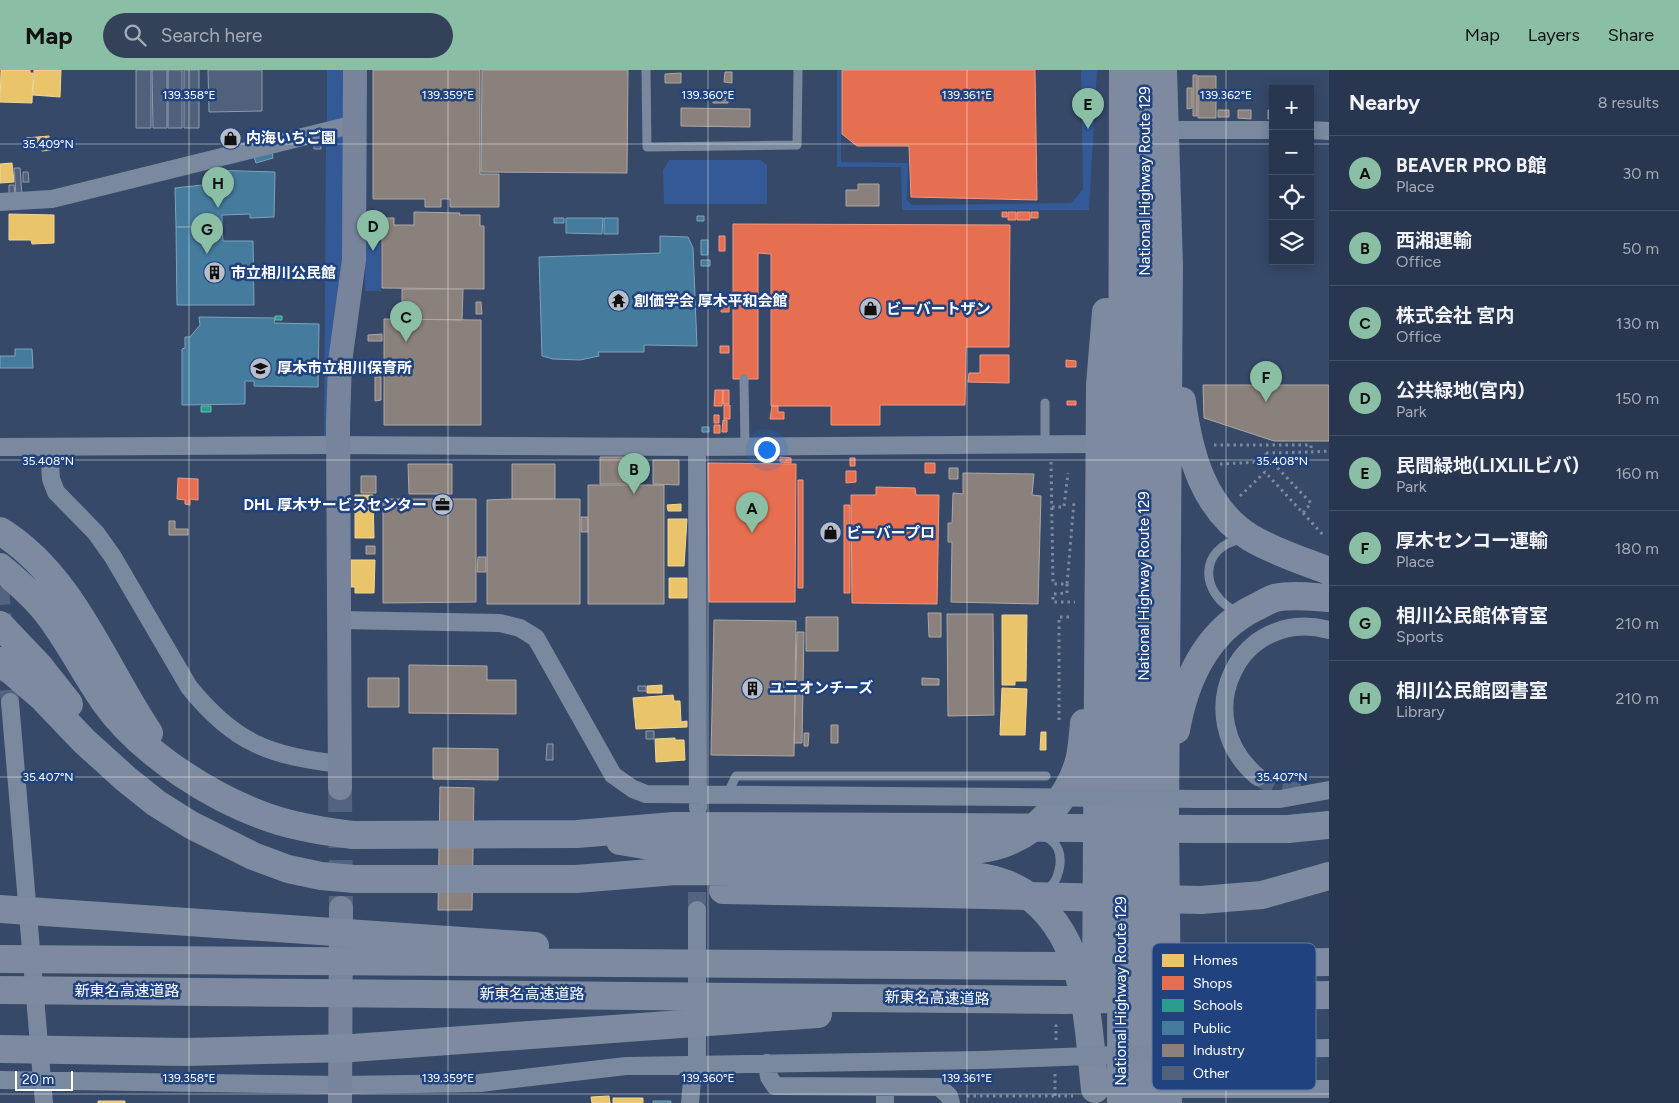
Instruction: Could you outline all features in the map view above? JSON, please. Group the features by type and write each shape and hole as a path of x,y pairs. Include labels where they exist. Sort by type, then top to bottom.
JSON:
{"highway":[{"name":"National Highway Route 129","path":"1121,1103 1123,70"},
{"name":"National Highway Route 129","path":"1144,1103 1145,70"},
{"path":"1163,70 1169,266 1165,822 1166,943"},
{"path":"1088,1096 1100,385 1122,131"},
{"path":"1169,266 1182,398 1190,447 1206,488 1219,509 1250,537 1329,571"},
{"path":"0,531 28,552 52,577 79,616 138,716 158,745 183,773"},
{"path":"0,567 24,588 44,610 104,702 148,747 183,773 230,801 278,820 320,831 353,835 576,834 674,826 1288,829 1329,825"},
{"path":"576,834 674,850 945,852 978,850 1005,843 1031,831 1067,791 1080,758 1097,580"},
{"path":"1165,822 1180,710 1192,673 1210,642 1242,614 1274,598 1304,596 1329,598"},
{"path":"0,625 40,666 126,779"},
{"path":"0,661 42,697 84,741 156,803 191,825 253,856 288,869 321,876 354,879 576,879 676,871 946,873 975,876 1004,884 1023,892 1042,909 1061,931 1071,950 1082,981 1088,1096"},
{"path":"576,879 670,889 1201,900 1262,895 1329,876"},
{"path":"0,909 555,948 887,954 1063,966 1152,965"},
{"name":"新東名高速道路","path":"0,959 1063,966"},
{"path":"1316,962 1329,962"},
{"name":"新東名高速道路","path":"0,990 1060,1008"},
{"path":"1316,996 1329,995"},
{"path":"0,1049 185,1052 352,1048 711,1020 1152,1004"}],"street":[{"path":"340,788 338,445 340,362 354,260 355,70"},
{"path":"0,202 52,199 355,124"},
{"path":"1166,130 1269,130"},
{"path":"1314,130 1329,130"},
{"path":"0,447 338,445 1048,451 1099,444"},
{"path":"49,447 51,479 56,492 96,533 113,557 189,687 199,700 225,724 252,743 297,759 339,764"},
{"path":"697,447 697,802"},
{"path":"339,620 500,622 520,628 536,638 613,775 633,790 646,794 697,802 727,796 1280,799 1329,790"},
{"path":"1258,777 1240,760 1226,730 1224,700 1230,678 1248,651 1277,632 1306,627 1329,630"},
{"path":"10,702 44,1103"},
{"path":"340,1094 341,908"},
{"path":"690,1103 693,1069 697,1064 697,910"},
{"path":"1316,1048 1329,1048"},
{"path":"0,1080 340,1094 480,1083 626,1066 981,1060 1152,1054"},
{"path":"767,1063 769,1077 776,1086 885,1095 939,1087 950,1100"},
{"path":"1316,1090 1329,1089"},
{"path":"1168,1096 1306,1090"}],"lane":[{"path":"646,70 647,147 797,145 798,70"},
{"path":"744,379 745,447"},
{"path":"1045,403 1048,451"},
{"path":"1242,614 1225,606 1213,594 1209,576 1211,563 1218,550 1231,541 1250,537"},
{"path":"727,796 731,782 736,776 1046,776"},
{"path":"1023,892 1038,892 1050,887 1060,865 1058,849 1051,839 1031,831"}],"path":[{"path":"1207,445 1311,446 1311,452"},
{"path":"1266,453 1329,450"},
{"path":"1048,451 1052,507 1053,584 1067,584"},
{"path":"1218,464 1261,462 1266,453"},
{"path":"1266,453 1267,458 1311,503 1303,513"},
{"path":"1240,496 1265,472 1324,536"},
{"path":"1052,507 1064,507 1068,473"},
{"path":"1074,500 1067,593 1053,594 1054,602 1075,602"},
{"path":"1059,720 1059,618 1074,617"},
{"path":"1056,1047 1060,1008"},
{"path":"1055,1067 1055,1096"},
{"path":"950,1100 1088,1096"}],"shaded area":[{"path":"327,70 346,70 346,122 327,125"},
{"path":"837,70 841,70 841,162 908,163 907,200 912,205 1071,203 1083,189 1081,70 1097,70 1089,210 902,210 901,167 837,167"},
{"path":"343,136 346,276 330,439 324,441 326,137"},
{"path":"669,160 760,160 767,165 767,204 664,204 663,170"},
{"path":"366,211 380,211 381,291 365,291"}],"building: Homes":[{"path":"1,70 30,70 30,73 33,73 32,103 0,102"},
{"path":"34,70 61,70 60,97 33,95"},
{"path":"49,136 51,150 42,151 42,147 27,149 26,138"},
{"path":"12,163 14,182 0,183 0,164"},
{"path":"9,214 54,215 54,243 32,244 31,240 9,240"},
{"path":"355,495 373,495 374,538 355,538"},
{"path":"681,504 681,511 668,511 667,505"},
{"path":"668,519 687,519 684,566 668,566"},
{"path":"351,560 375,560 374,593 355,593 355,587 351,587"},
{"path":"669,578 687,578 687,598 669,598"},
{"path":"1002,615 1027,615 1026,681 1015,681 1015,685 1002,685"},
{"path":"662,685 662,693 647,693 647,686"},
{"path":"1002,688 1027,689 1025,735 1000,735"},
{"path":"673,695 674,701 680,701 681,722 687,721 687,727 636,729 633,698"},
{"path":"1041,732 1046,732 1046,750 1040,750"},
{"path":"675,738 675,740 684,740 685,760 656,762 655,739"},
{"path":"609,1096 610,1103 592,1103 591,1097"},
{"path":"613,1098 643,1098 643,1103 613,1103"},
{"path":"98,1101 125,1101 125,1103 98,1103"}],"building: Shops":[{"path":"842,70 1035,70 1037,200 911,197 909,146 857,146 842,134"},
{"path":"1002,212 1007,212 1007,217 1002,217"},
{"path":"1008,212 1016,212 1016,220 1008,220"},
{"path":"1017,212 1030,212 1030,220 1017,220"},
{"path":"1031,212 1038,212 1038,218 1031,218"},
{"path":"733,224 1010,225 1009,347 966,347 965,405 880,405 880,425 831,425 831,406 771,406 771,254 758,253 758,379 733,379"},
{"path":"719,236 725,236 725,251 719,251"},
{"path":"722,304 729,304 729,312 721,312"},
{"path":"720,346 729,346 729,353 720,353"},
{"path":"980,355 1009,355 1009,383 968,382 969,373 980,373"},
{"path":"1066,360 1076,361 1076,367 1066,367"},
{"path":"715,390 723,390 722,406 714,406"},
{"path":"723,390 729,390 729,404 723,404"},
{"path":"1067,401 1076,401 1076,405 1067,405"},
{"path":"724,405 730,405 730,419 724,419"},
{"path":"772,406 778,406 778,412 784,412 784,419 770,419"},
{"path":"714,415 719,415 719,423 714,423"},
{"path":"723,420 727,420 727,432 722,432"},
{"path":"714,425 720,425 720,433 714,433"},
{"path":"780,457 791,458 791,463 780,462"},
{"path":"850,458 855,458 855,466 850,466"},
{"path":"708,463 796,464 795,602 709,602"},
{"path":"925,463 935,463 935,473 925,473"},
{"path":"846,471 856,471 856,482 846,483"},
{"path":"178,478 198,479 198,500 190,499 190,505 185,504 185,500 177,499"},
{"path":"798,480 803,480 803,588 798,588"},
{"path":"876,487 915,488 916,495 939,495 937,604 852,603 851,495 876,495"},
{"path":"844,505 850,505 850,593 844,593"}],"building: Schools":[{"path":"275,316 282,316 282,320 275,320"},
{"path":"201,406 211,406 211,412 201,412"}],"building: Public":[{"path":"272,152 273,158 256,163 254,157"},
{"path":"211,170 275,172 274,217 250,218 250,214 222,215 222,226 176,227 175,188 211,184"},
{"path":"697,216 704,216 704,221 697,221"},
{"path":"554,218 564,218 564,223 554,223"},
{"path":"566,218 603,218 602,234 566,233"},
{"path":"604,218 618,218 618,234 604,234"},
{"name":"市立相川公民館","path":"176,227 222,227 223,241 253,241 254,305 177,305"},
{"name":"創価学会 厚木平和会館","path":"660,236 688,237 693,248 697,346 644,345 644,352 598,352 599,356 580,360 553,359 542,356 539,257 660,253"},
{"path":"701,240 708,240 708,255 701,255"},
{"path":"701,260 710,260 710,266 701,266"},
{"path":"199,317 275,318 274,323 319,324 318,387 254,386 254,381 245,381 245,404 182,405 182,349 185,348 185,337 190,337 200,325"},
{"path":"15,349 32,349 33,368 0,368 0,356 15,356"},
{"path":"702,427 709,427 709,432 702,432"},
{"path":"653,1101 671,1101 671,1103 653,1103"}],"building: Industry":[{"path":"373,70 480,70 480,174 499,174 499,207 450,207 450,199 441,199 441,207 425,207 425,199 373,199"},
{"path":"482,70 628,70 627,173 481,172"},
{"path":"725,72 732,72 732,83 724,82"},
{"path":"681,73 681,83 665,83 665,74"},
{"path":"1193,75 1197,75 1197,116 1193,116"},
{"path":"1198,76 1216,76 1216,118 1198,118"},
{"path":"1187,88 1192,88 1192,108 1187,109"},
{"path":"713,97 728,97 728,103 713,103"},
{"path":"681,108 750,109 750,127 681,126"},
{"path":"1218,110 1229,110 1229,117 1218,117"},
{"path":"1238,110 1251,110 1251,119 1238,118"},
{"path":"858,184 879,184 879,206 846,206 846,190 858,190"},
{"path":"414,212 480,215 480,226 484,226 484,289 382,288 382,226 385,226 385,218 394,218 394,225 414,225"},
{"path":"402,289 463,289 462,320 402,319"},
{"path":"476,302 481,302 482,314 476,314"},
{"path":"384,319 481,320 481,425 384,425"},
{"path":"382,334 382,341 368,341 368,335"},
{"path":"375,377 381,377 381,400 375,401"},
{"path":"1203,385 1329,385 1329,441 1274,441 1204,418"},
{"path":"600,457 628,457 628,484 600,484"},
{"path":"653,460 679,460 679,485 653,484"},
{"path":"408,464 452,464 452,494 409,494"},
{"path":"512,464 555,464 555,499 512,499"},
{"path":"949,468 958,468 958,479 949,479"},
{"path":"963,473 1034,474 1032,495 1041,496 1038,604 951,602 952,542 948,542 948,523 952,523 953,493 963,494"},
{"path":"361,476 376,476 376,493 361,493"},
{"path":"588,485 664,485 664,604 588,604"},
{"path":"383,499 476,499 476,602 383,603"},
{"path":"580,499 580,604 487,604 487,500"},
{"path":"581,517 588,517 588,532 581,532"},
{"path":"169,521 175,521 175,529 188,529 188,535 169,535"},
{"path":"366,546 375,546 375,554 366,554"},
{"path":"478,557 486,557 486,572 477,572"},
{"path":"928,613 941,613 941,637 929,637"},
{"path":"947,614 993,614 994,715 948,716"},
{"path":"806,617 838,617 838,651 806,651"},
{"name":"ユニオンチーズ","path":"714,620 796,621 794,756 711,755"},
{"path":"797,632 804,632 802,743 794,743"},
{"path":"409,665 487,666 487,680 516,680 516,714 409,713"},
{"path":"368,678 399,678 399,707 368,707"},
{"path":"922,678 939,679 939,685 922,685"},
{"path":"831,725 838,725 838,743 831,743"},
{"path":"804,733 809,733 808,746 804,746"},
{"path":"433,748 498,749 498,780 433,779"},
{"path":"440,787 474,788 472,910 438,910"}],"building: Other":[{"path":"136,70 151,70 151,128 136,128"},
{"path":"152,70 167,70 167,128 153,128"},
{"path":"168,70 182,70 182,128 168,128"},
{"path":"184,70 199,70 199,128 184,128"},
{"path":"208,70 262,70 262,111 209,112"},
{"path":"314,142 321,142 321,149 314,149"},
{"path":"14,168 20,168 22,195 16,195"},
{"path":"23,172 28,172 29,182 23,182"},
{"path":"9,185 14,185 15,194 9,194"},
{"path":"638,686 646,686 646,691 638,691"},
{"path":"646,731 654,731 654,739 646,739"},
{"path":"547,744 553,744 553,760 546,760"}],"tunnel":[{"path":"0,587 4,634"},
{"path":"6,663 10,702"},
{"path":"1258,777 1281,789 1307,793"},
{"path":"340,788 341,908"},
{"path":"697,861 697,910"}],"place":[{"name":"民間緑地(LIXLILビバ)","path":"1088,129"},
{"name":"内海いちご園","path":"230,138"},
{"name":"相川公民館図書室","path":"218,208"},
{"name":"公共緑地(宮内)","path":"373,251"},
{"name":"相川公民館体育室","path":"207,254"},
{"name":"市立相川公民館","path":"215,273"},
{"name":"創価学会 厚木平和会館","path":"618,301"},
{"name":"ビーバートザン","path":"870,309"},
{"name":"株式会社 宮内","path":"406,342"},
{"name":"厚木市立相川保育所","path":"261,368"},
{"name":"厚木センコー運輸","path":"1266,402"},
{"name":"西湘運輸","path":"634,494"},
{"name":"DHL 厚木サービスセンター","path":"443,505"},
{"name":"BEAVER PRO B館","path":"752,533"},
{"name":"ビーバープロ","path":"830,533"},
{"name":"ユニオンチーズ","path":"753,688"}]}
